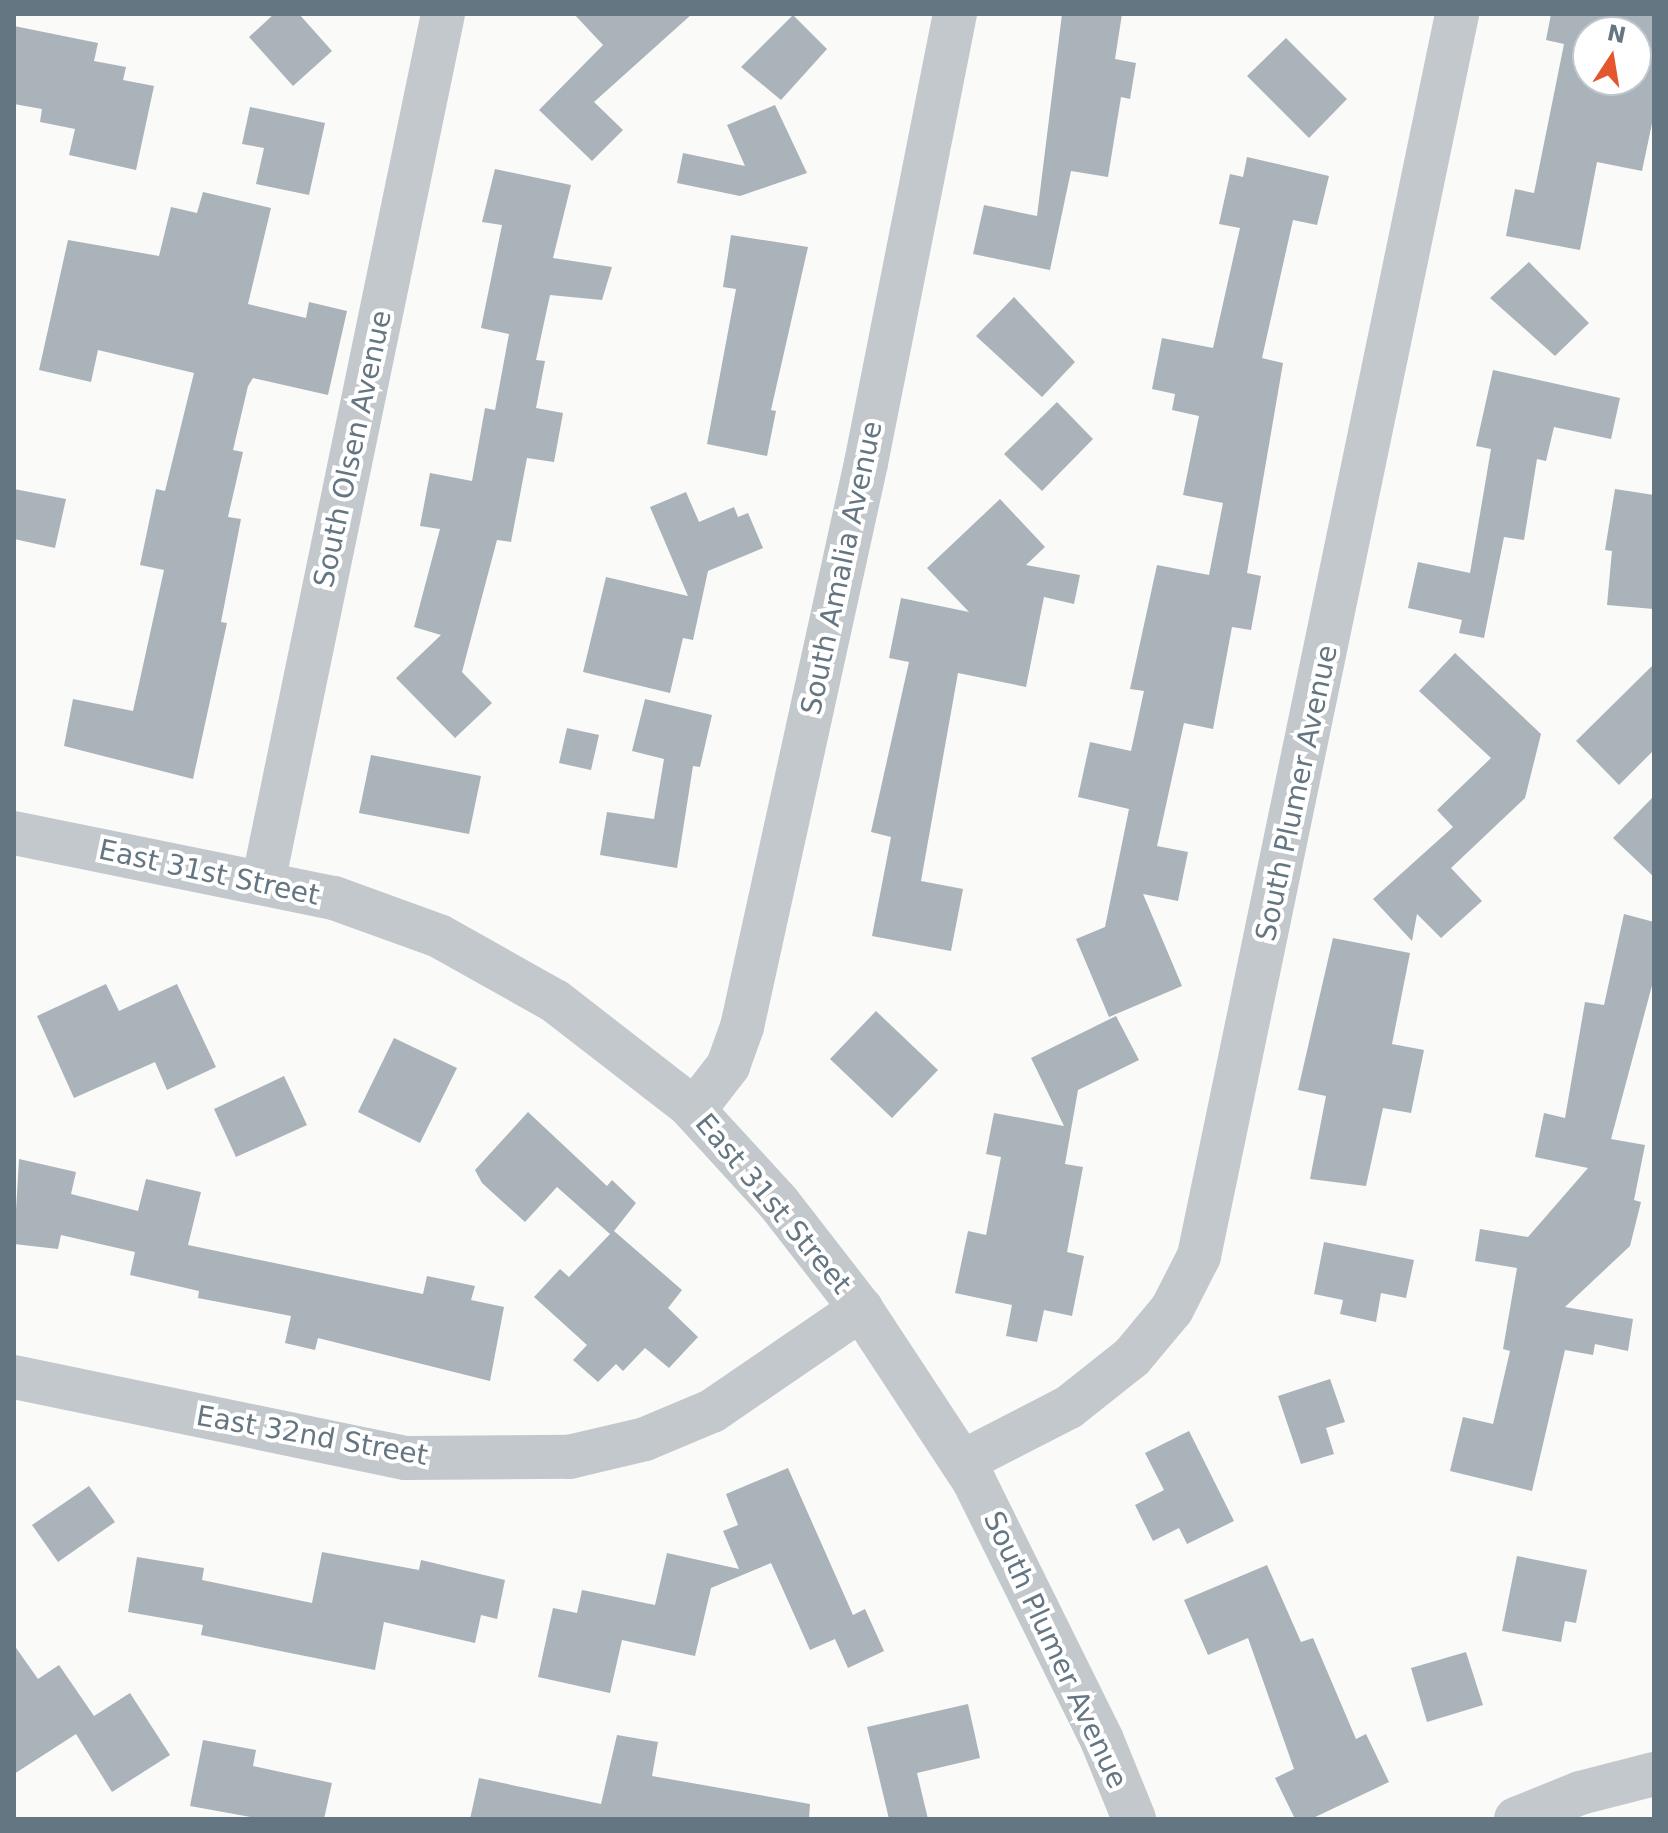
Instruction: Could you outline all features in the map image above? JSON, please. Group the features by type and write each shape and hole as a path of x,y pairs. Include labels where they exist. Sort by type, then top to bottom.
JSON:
{"street":[{"name":"South Olsen Avenue","path":"263,883 443,14"},
{"name":"South Amalia Avenue","path":"694,1110 728,1066 742,1027 866,463 955,14"},
{"name":"South Plumer Avenue","path":"1134,1819 1102,1740 968,1472 1069,1407 1132,1357 1172,1309 1199,1256 1457,14"},
{"name":"East 31st Street","path":"14,833 334,898 439,936 555,1001 694,1110 778,1202 861,1309 968,1472"},
{"name":"East 32nd Street","path":"14,1377 406,1458 569,1457 645,1439 712,1411 861,1309"},
{"path":"1516,1819 1580,1793 1654,1774"}],"building":[{"path":"274,14 299,14 332,51 293,86 249,37"},
{"path":"574,14 692,14 594,102 623,130 592,161 539,110 603,45"},
{"path":"1062,14 1122,14 1115,59 1136,63 1130,99 1121,97 1108,177 1071,171 1050,270 973,254 984,205 1037,216"},
{"path":"1551,14 1654,14 1654,114 1642,171 1597,162 1580,250 1506,236 1515,189 1534,193 1564,44 1546,40"},
{"path":"793,15 827,49 781,100 741,67"},
{"path":"14,26 98,43 94,61 126,67 123,80 154,86 136,170 69,155 75,129 40,122 42,109 14,104"},
{"path":"1286,38 1347,99 1309,138 1247,76"},
{"path":"775,105 807,173 740,196 677,183 683,153 745,166 727,125"},
{"path":"250,107 325,123 309,195 256,184 264,148 242,144"},
{"path":"1247,157 1329,176 1317,225 1293,220 1262,358 1283,363 1247,573 1261,576 1251,630 1232,627 1213,729 1184,723 1157,846 1188,852 1178,901 1143,894 1182,986 1109,1017 1076,939 1105,927 1129,809 1078,797 1090,742 1131,751 1144,691 1130,689 1157,565 1209,575 1223,503 1183,495 1199,416 1172,410 1175,394 1152,389 1162,338 1213,348 1240,228 1219,224 1230,174 1243,177"},
{"path":"495,169 571,185 553,258 612,267 602,300 550,295 536,360 545,361 536,408 563,413 554,462 527,458 511,542 497,540 462,672 492,703 455,738 396,678 441,635 414,627 440,529 420,526 430,473 472,481 485,408 495,410 509,334 481,328 502,225 482,222"},
{"path":"203,192 271,208 248,304 306,318 309,302 347,311 328,395 253,378 248,386 233,450 243,452 228,517 241,519 221,622 227,623 193,779 64,746 73,699 133,711 164,570 140,565 156,489 165,491 194,373 98,350 91,382 39,370 68,240 159,256 171,207 197,213"},
{"path":"731,235 808,247 771,410 776,411 767,456 707,444 736,289 723,287"},
{"path":"1529,262 1589,323 1555,356 1490,298"},
{"path":"1014,297 1075,362 1042,397 976,336"},
{"path":"1493,370 1620,398 1611,439 1554,427 1546,461 1537,459 1524,540 1504,537 1484,638 1459,633 1462,620 1408,608 1418,562 1470,573 1491,449 1476,446"},
{"path":"1057,402 1093,439 1042,491 1004,454"},
{"path":"14,489 66,499 55,548 14,539"},
{"path":"1615,489 1654,495 1654,609 1607,605 1612,551 1605,550"},
{"path":"686,492 699,522 734,507 738,517 748,513 763,548 708,571 693,640 683,638 670,693 583,672 606,577 688,596 650,507"},
{"path":"1000,499 1045,547 1026,565 1080,575 1074,604 1044,597 1026,687 958,673 921,881 963,889 951,951 872,936 891,837 871,832 909,662 889,658 901,598 969,612 927,568"},
{"path":"1455,653 1541,734 1525,798 1451,868 1482,901 1441,938 1417,914 1412,941 1373,899 1453,827 1437,810 1491,758 1419,691"},
{"path":"1654,664 1654,750 1619,785 1576,741"},
{"path":"645,699 712,715 700,767 693,766 677,868 600,855 607,812 654,819 664,759 632,751"},
{"path":"567,728 599,735 591,770 559,763"},
{"path":"371,755 481,776 469,834 359,813"},
{"path":"1654,796 1654,877 1613,838"},
{"path":"1624,914 1654,922 1654,978 1611,1139 1645,1145 1634,1200 1641,1202 1630,1246 1565,1307 1633,1319 1628,1351 1595,1344 1593,1355 1565,1350 1532,1491 1450,1471 1463,1417 1493,1424 1510,1351 1503,1349 1517,1268 1475,1261 1480,1229 1528,1237 1588,1168 1535,1157 1544,1113 1565,1118 1585,1002 1604,1005"},
{"path":"1333,938 1410,953 1392,1044 1424,1050 1411,1113 1383,1108 1366,1186 1310,1179 1326,1096 1298,1090"},
{"path":"106,984 119,1011 177,984 216,1067 167,1090 155,1062 74,1098 37,1016"},
{"path":"876,1011 938,1070 892,1118 830,1059"},
{"path":"1116,1016 1139,1060 1078,1090 1065,1164 1083,1167 1067,1252 1084,1256 1072,1316 1044,1310 1037,1342 1006,1336 1012,1305 955,1293 968,1231 986,1235 1001,1157 986,1154 994,1113 1064,1126 1031,1058"},
{"path":"394,1038 457,1068 420,1143 358,1112"},
{"path":"284,1076 307,1125 236,1157 214,1109"},
{"path":"528,1112 607,1186 612,1180 636,1203 614,1231 682,1290 668,1308 698,1337 669,1368 645,1348 623,1371 616,1364 598,1382 573,1360 587,1345 534,1297 560,1269 569,1277 610,1234 557,1187 525,1222 482,1183 475,1170"},
{"path":"19,1159 76,1172 71,1194 138,1211 146,1179 201,1192 188,1245 423,1294 427,1276 475,1286 471,1300 504,1307 490,1381 318,1338 315,1350 285,1343 291,1316 198,1298 199,1291 130,1275 135,1252 61,1235 58,1249 14,1244"},
{"path":"1324,1242 1414,1260 1406,1298 1381,1293 1376,1322 1340,1314 1343,1300 1314,1294"},
{"path":"1330,1379 1345,1422 1326,1428 1334,1454 1301,1464 1278,1396"},
{"path":"1189,1431 1234,1521 1187,1544 1179,1528 1153,1541 1135,1505 1164,1490 1145,1453"},
{"path":"788,1468 853,1615 865,1609 884,1651 848,1668 835,1639 810,1650 771,1563 711,1588 695,1656 622,1640 610,1693 538,1677 553,1608 577,1613 582,1590 655,1605 667,1553 739,1569 723,1531 738,1525 726,1494"},
{"path":"89,1486 115,1522 58,1562 32,1525"},
{"path":"322,1552 419,1570 421,1560 505,1580 497,1619 481,1615 475,1643 384,1622 375,1670 201,1635 203,1625 128,1612 137,1557 204,1568 202,1580 312,1603"},
{"path":"1517,1556 1587,1570 1576,1623 1565,1621 1561,1642 1502,1631"},
{"path":"1267,1565 1301,1642 1313,1638 1356,1739 1366,1734 1389,1782 1311,1819 1295,1819 1275,1778 1294,1769 1248,1638 1208,1655 1184,1600"},
{"path":"14,1645 38,1679 59,1665 94,1716 130,1693 170,1755 112,1792 76,1734 14,1774"},
{"path":"1466,1652 1483,1705 1427,1722 1411,1668"},
{"path":"968,1704 980,1758 917,1773 928,1819 889,1819 867,1727"},
{"path":"617,1735 658,1742 652,1776 810,1804 809,1819 470,1819 479,1778 601,1804"},
{"path":"203,1740 256,1750 253,1766 332,1783 324,1819 261,1819 190,1806"}]}
